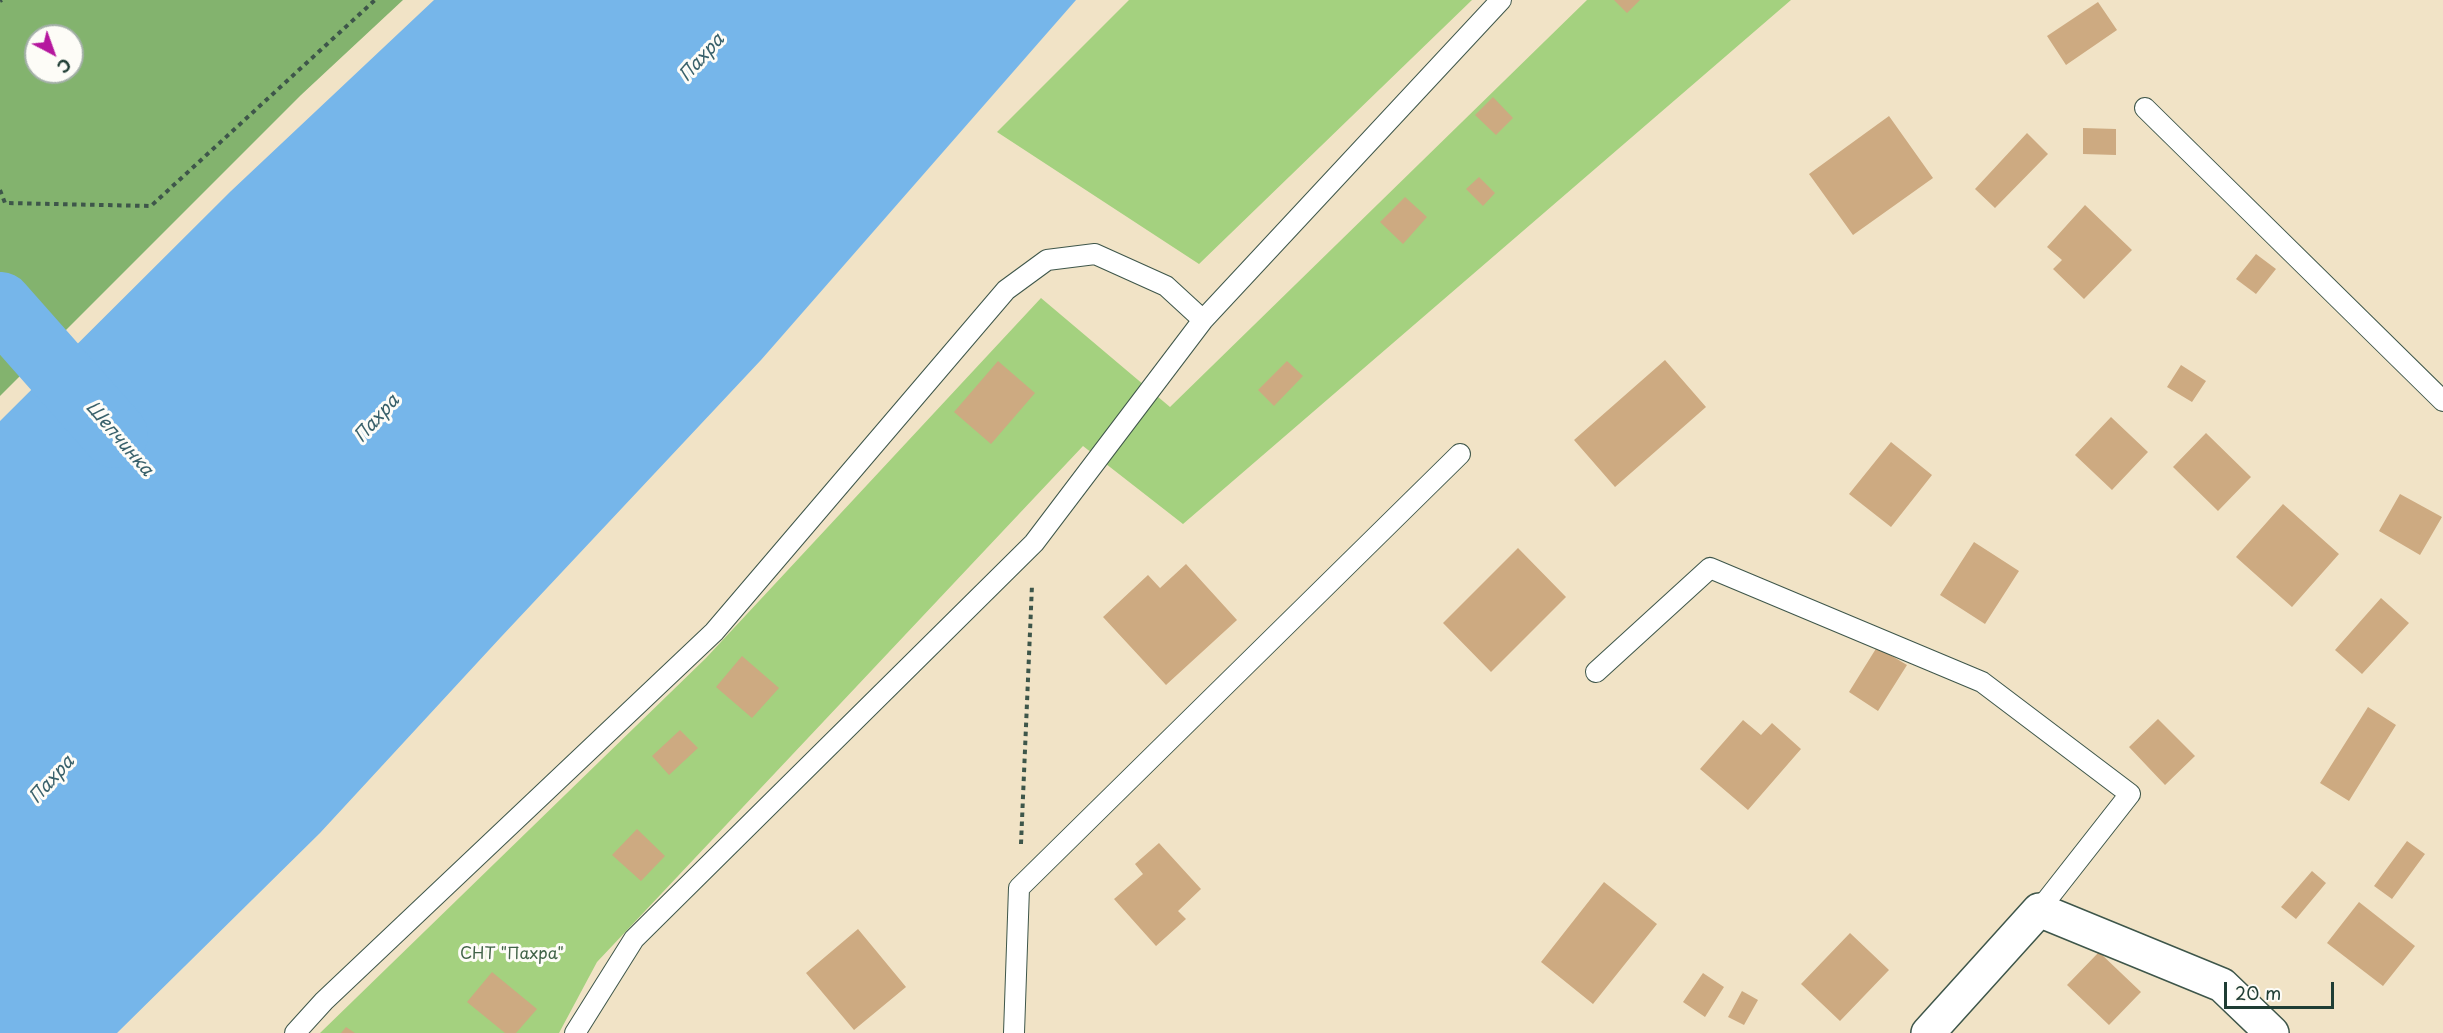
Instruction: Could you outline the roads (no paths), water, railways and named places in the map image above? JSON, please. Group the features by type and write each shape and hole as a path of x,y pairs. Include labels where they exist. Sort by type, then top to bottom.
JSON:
{"street":[{"path":"1928,1033 2039,910 2222,984 2272,1033"}],"lane":[{"path":"575,1033 634,939 1034,543 1203,320 1501,0"},
{"path":"2145,108 2443,401"},
{"path":"295,1033 324,1001 714,632 1006,290 1047,260 1095,254 1166,286 1203,320"},
{"path":"1014,1033 1019,888 1460,454"},
{"path":"1596,672 1710,568 1982,682 2130,794 2039,910"}],"water":[{"name":"Пахра","path":"434,0 1076,0 761,360 320,833 117,1033 0,1033 0,421 231,191"}],"waterway":[{"name":"Шепчинка","path":"0,305 115,435"}],"park label":[{"name":"СНТ \"Пахра\"","path":"512,955"}]}
